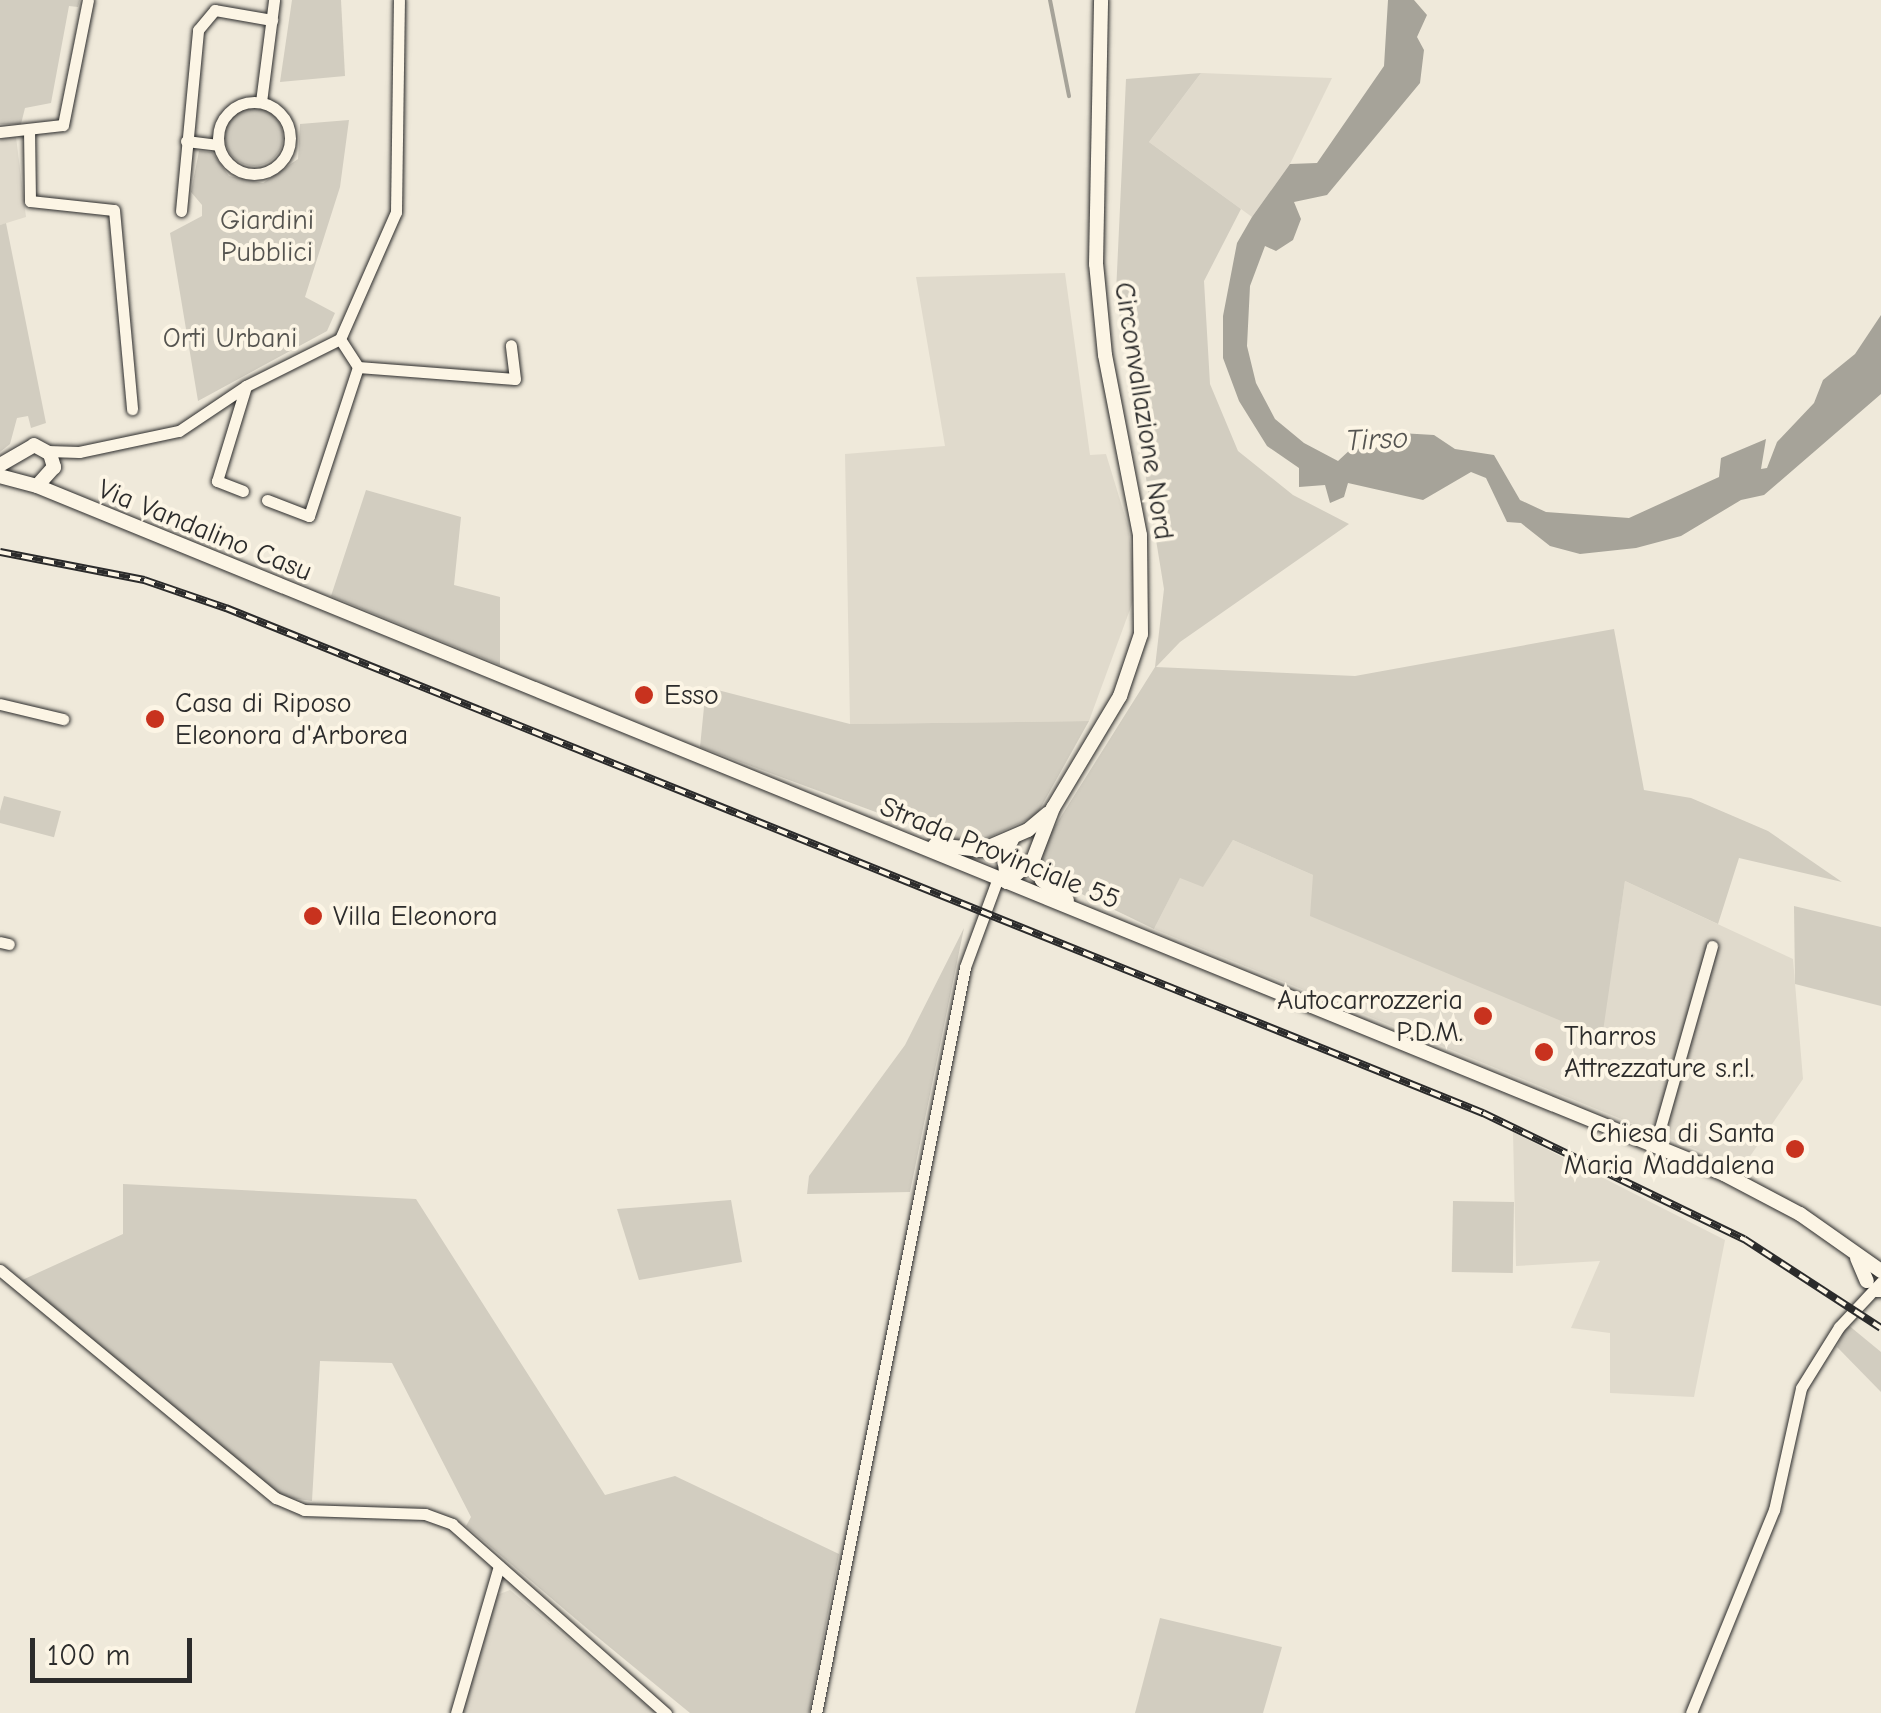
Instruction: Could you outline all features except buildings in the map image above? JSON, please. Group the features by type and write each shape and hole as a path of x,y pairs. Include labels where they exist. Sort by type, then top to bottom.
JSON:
{"main road":[{"name":"Circonvallazione Nord","path":"1002,880 1032,860 1053,808 1120,696 1143,606 1140,535 1104,355 1097,279 1102,0"},
{"path":"0,465 34,445 47,451"},
{"name":"Via Vandalino Casu","path":"47,451 47,477 66,501 327,605"},
{"path":"16,456 18,479"},
{"path":"0,476 47,477"},
{"name":"Strada Provinciale 55","path":"327,605 1752,1187 1881,1272"},
{"name":"Circonvallazione Nord","path":"1013,838 1053,808"},
{"path":"886,834 968,851 1013,838"},
{"path":"1002,880 1004,855 1013,838"},
{"path":"1032,860 1049,888 1091,916"},
{"path":"1851,1249 1876,1286"}],"street":[{"path":"0,132 63,125 88,0"},
{"path":"261,102 274,0"},
{"path":"47,451 79,452 179,431 246,386 340,339 396,212 400,0"},
{"path":"180,212 202,23 216,10 272,20"},
{"path":"218,144 226,114 261,102"},
{"path":"186,141 218,144 244,173 259,174 283,160 289,148 286,120 261,102"},
{"path":"29,129 30,201 114,210 132,410"},
{"path":"340,339 358,367"},
{"path":"358,367 515,379 511,345"},
{"path":"267,500 309,516 358,367"},
{"path":"242,491 217,481 246,386"},
{"path":"47,477 79,452"},
{"path":"0,704 63,719"},
{"path":"816,1713 965,967 1002,880"},
{"path":"1655,1146 1712,946"},
{"path":"0,1270 276,1498 304,1510 426,1514 452,1524 666,1713"},
{"path":"1690,1713 1774,1510 1802,1388 1860,1302 1876,1286 1881,1272"},
{"path":"456,1713 500,1566"}],"shaded area":[{"path":"1388,0 1414,0 1427,15 1417,37 1424,50 1420,83 1327,195 1294,202 1301,219 1293,240 1276,251 1265,246 1250,286 1247,346 1256,383 1275,419 1304,443 1338,461 1352,448 1372,450 1400,433 1434,435 1455,449 1494,455 1520,500 1546,512 1629,518 1719,477 1721,458 1766,439 1761,469 1767,468 1777,442 1814,403 1823,380 1855,354 1881,315 1881,394 1764,495 1741,500 1681,536 1636,548 1580,554 1550,546 1521,523 1507,522 1486,478 1471,472 1423,500 1348,483 1344,497 1330,503 1325,485 1299,487 1299,468 1267,446 1239,401 1223,358 1223,316 1237,243 1252,217 1290,164 1317,163 1384,66"},
{"path":"1201,73 1332,78 1290,164 1252,217 1149,142"},
{"path":"16,137 26,217 0,225 0,139"},
{"path":"1065,273 1090,455 1106,454 1128,526 1136,593 1089,721 850,724 845,454 945,446 916,277"},
{"path":"1233,840 1313,875 1601,1038 1625,881 1793,959 1803,1079 1742,1168 1154,929 1180,877 1203,886"},
{"path":"1513,1132 1725,1240 1694,1397 1610,1393 1610,1333 1571,1328 1600,1261 1516,1266"},
{"path":"510,1590 656,1713 461,1713 492,1597"}],"green space":[{"path":"0,0 80,0 78,7 69,6 51,103 25,108 21,124 0,124"},
{"path":"292,0 341,0 345,76 280,82"},
{"path":"1201,73 1149,142 1241,209 1204,281 1210,384 1238,451 1293,495 1349,524 1180,642 1156,667 1355,676 1614,629 1644,790 1691,798 1768,831 1842,882 1739,858 1718,924 1625,881 1602,1038 1310,916 1313,875 1233,840 1203,887 1180,878 1154,929 1061,884 1044,867 1042,852 1052,831 1155,667 1164,589 1116,293 1126,79"},
{"path":"254,108 275,116 283,137 275,158 254,166 233,158 225,137 233,116"},
{"name":"Giardini Pubblici","path":"349,120 340,187 305,297 335,313 327,331 198,401 170,233 202,216 202,205 191,192 199,151 212,152 229,176 263,183 298,159 300,124"},
{"path":"6,223 46,423 31,428 28,416 17,418 10,444 0,452 0,225"},
{"path":"366,490 461,517 454,585 500,597 500,665 331,596"},
{"path":"706,687 850,724 1089,721 1036,816 976,843 946,838 700,747"},
{"path":"4,796 61,811 54,837 0,823"},
{"path":"1794,906 1881,927 1881,1006 1795,984"},
{"path":"964,928 910,1192 807,1194 809,1176 905,1045"},
{"path":"123,1184 416,1199 605,1495 675,1476 839,1554 809,1713 690,1713 590,1631 466,1526 471,1517 392,1363 320,1361 312,1501 283,1497 20,1281 123,1234"},
{"path":"731,1200 742,1262 639,1280 617,1209"},
{"path":"1453,1201 1514,1202 1513,1273 1452,1272"},
{"path":"1847,1324 1881,1352 1881,1392 1837,1347"},
{"path":"1160,1618 1282,1647 1263,1713 1135,1713"}],"waterway":[{"path":"1050,0 1069,96"}],"railway":[{"path":"0,552 144,580 226,608 1483,1113 1744,1239 1881,1328"}],"place":[{"name":"Esso","path":"644,695"},
{"name":"Casa di Riposo Eleonora d'Arborea","path":"155,719"},
{"name":"Villa Eleonora","path":"313,916"},
{"name":"Autocarrozzeria P.D.M.","path":"1483,1016"},
{"name":"Tharros Attrezzature s.r.l.","path":"1544,1052"},
{"name":"Chiesa di Santa Maria Maddalena","path":"1795,1149"}],"park label":[{"name":"Orti Urbani","path":"230,338"}],"water label":[{"name":"Tirso","path":"1377,440"}]}
